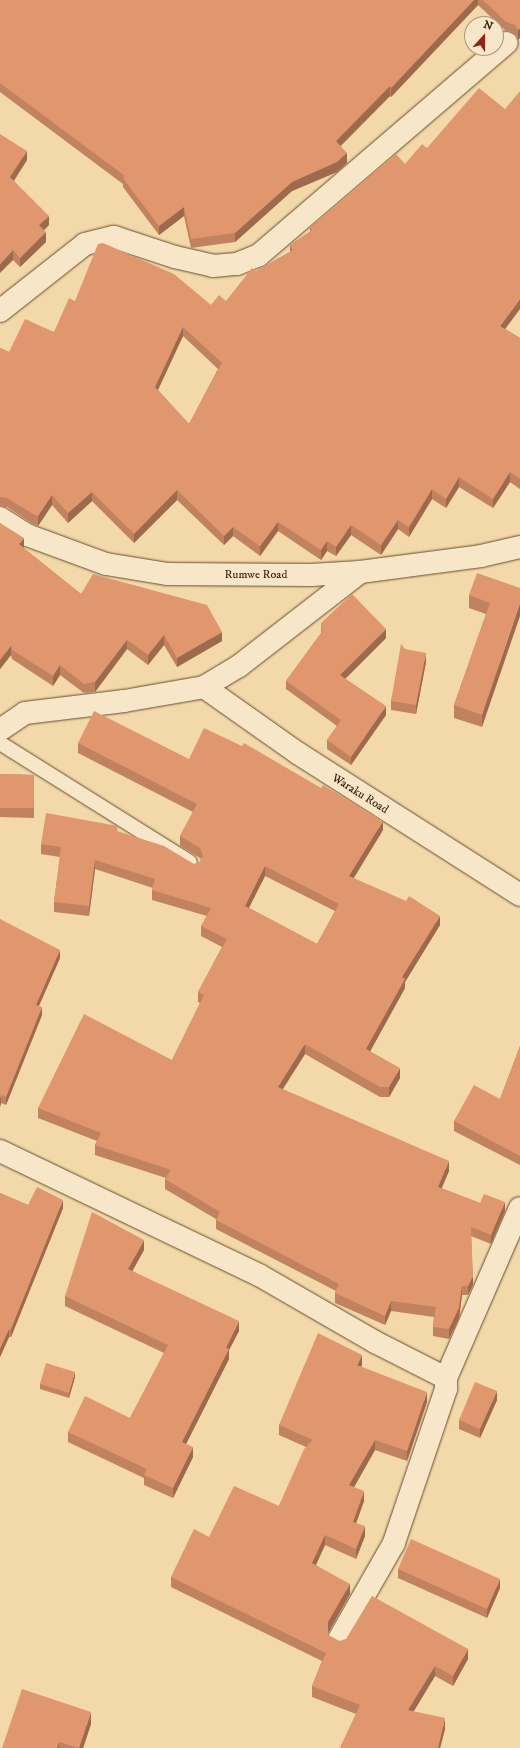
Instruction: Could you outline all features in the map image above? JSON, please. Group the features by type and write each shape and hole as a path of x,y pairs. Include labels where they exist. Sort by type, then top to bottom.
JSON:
{"street":[{"path":"0,311 85,244 114,238 175,257 213,266 237,264 259,255 506,43"},
{"name":"Rumwe Road","path":"0,518 27,535 106,564 168,574 311,575 360,572 480,556 520,547"},
{"path":"0,730 25,713 124,701 204,687 239,666 360,572"},
{"name":"Waraku Road","path":"204,687 299,754 520,895"},
{"path":"0,1151 259,1275 375,1342 446,1378"},
{"path":"339,1639 394,1543 446,1389 446,1378 520,1208"}],"lane":[{"path":"0,744 194,865"}],"building":[{"path":"0,0 474,0 391,88 390,86 336,141 347,153 337,162 292,182 235,233 191,239 184,207 159,226 123,178 125,176 0,83"},
{"path":"483,0 520,0 520,28 518,30 515,25 504,20 504,16 500,16"},
{"path":"479,88 505,109 520,91 520,299 500,326 520,338 520,479 510,472 493,499 459,477 446,499 432,489 409,527 398,520 381,545 351,525 336,547 327,541 321,550 278,522 260,546 233,527 224,536 177,490 134,534 92,492 68,513 52,495 38,516 7,498 0,497 0,348 9,352 25,319 54,332 69,298 75,301 98,244 103,243 174,274 211,305 219,295 226,301 252,268 256,271 293,250 290,245 312,230 310,227 396,154 405,164 422,144 427,148","holes":["183,327 222,363 189,424 155,387"]},
{"path":"0,134 27,151 10,177 49,216 39,225 46,232 20,258 13,250 0,264"},
{"path":"0,523 24,538 19,544 81,594 93,574 207,605 222,632 177,658 164,635 148,655 127,640 95,682 84,684 60,665 53,676 12,650 11,646 0,660"},
{"path":"477,573 520,588 520,603 482,715 454,705 490,603 469,595"},
{"path":"352,594 386,629 340,675 386,706 351,757 327,740 341,720 286,681 322,632 321,623"},
{"path":"401,644 405,649 426,653 416,705 391,701"},
{"path":"94,711 189,759 204,728 242,746 244,743 321,788 323,785 383,821 349,876 406,901 409,896 440,916 402,977 405,979 366,1049 400,1068 389,1087 380,1087 305,1044 278,1087 449,1161 438,1187 480,1203 484,1194 505,1202 491,1235 471,1227 473,1276 468,1286 462,1286 459,1308 449,1329 433,1327 436,1307 391,1301 385,1316 335,1293 339,1284 216,1220 220,1212 165,1179 171,1170 95,1145 101,1133 38,1108 84,1014 172,1060 204,995 198,992 227,939 201,926 211,908 152,890 155,879 95,860 89,906 54,902 61,847 41,844 46,813 118,826 117,831 164,846 194,864 199,863 203,856 200,848 180,836 197,804 78,743","holes":["265,866 339,904 317,944 245,906"]},
{"path":"0,774 34,775 34,808 0,808"},
{"path":"0,919 60,950 36,1005 42,1007 6,1097 1,1095 0,1099"},
{"path":"520,1046 520,1156 454,1121 474,1085 500,1099"},
{"path":"37,1187 63,1200 11,1329 9,1329 0,1349 0,1193 28,1205"},
{"path":"92,1212 144,1240 128,1269 239,1321 226,1348 229,1349 182,1442 193,1447 173,1488 144,1475 147,1469 68,1432 85,1396 130,1418 168,1345 65,1296"},
{"path":"318,1333 362,1355 357,1365 427,1392 407,1451 375,1440 349,1485 364,1491 353,1522 365,1526 356,1549 325,1535 312,1563 350,1584 328,1622 328,1635 339,1641 346,1639 372,1596 468,1649 453,1676 435,1666 408,1710 445,1718 438,1748 340,1748 360,1705 312,1686 326,1653 171,1577 194,1529 209,1537 234,1486 279,1506 304,1449 313,1440 279,1425"},
{"path":"46,1363 75,1372 69,1393 40,1384"},
{"path":"475,1382 497,1391 480,1429 459,1420"},
{"path":"411,1539 500,1579 487,1609 398,1569"},
{"path":"22,1689 91,1712 79,1748 59,1742 57,1748 2,1748"}]}
